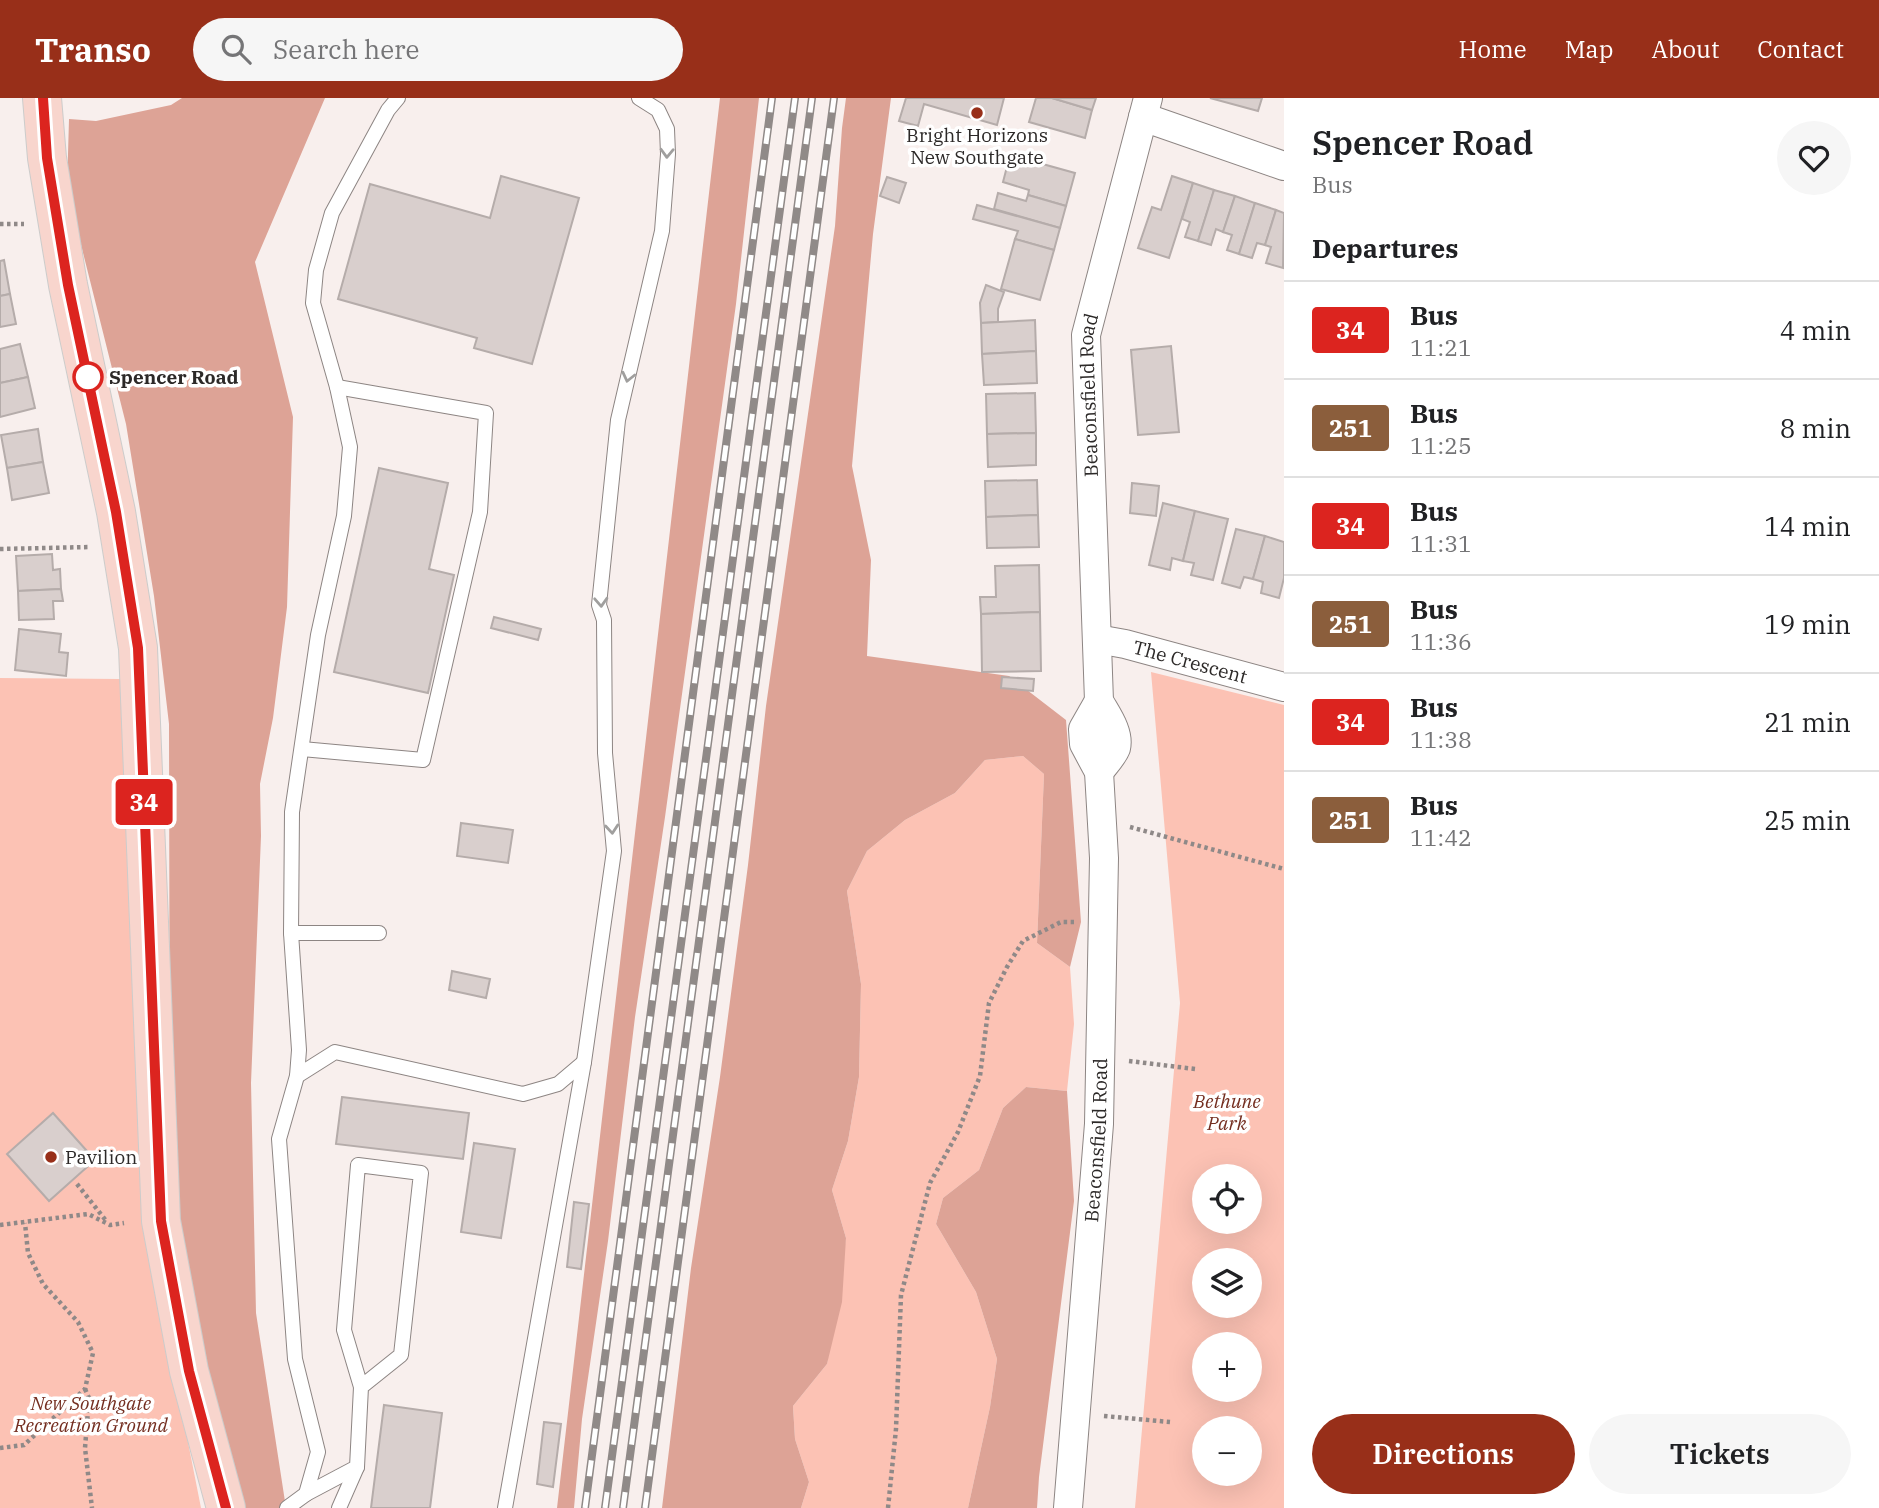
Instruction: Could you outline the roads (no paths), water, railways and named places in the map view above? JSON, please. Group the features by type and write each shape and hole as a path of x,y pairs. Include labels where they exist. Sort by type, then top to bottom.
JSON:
{"main road":[{"path":"42,98 47,158 68,285 116,512 138,648 161,1221 189,1371 226,1508"}],"street":[{"path":"1146,108 1284,166"},
{"name":"Beaconsfield Road","path":"1068,1508 1099,1124 1104,858 1099,772 1116,749 1115,731 1099,701 1086,335 1146,108"},
{"name":"The Crescent","path":"1097,639 1125,644 1284,687"}],"lane":[{"path":"306,1494 318,1452 295,1359 279,1139 297,1076 299,1050 291,933 292,813 318,635 344,516 350,447 337,387 313,303 316,271 332,214 388,110 398,98"},
{"path":"505,1508 584,1062 614,851 605,753 604,620 599,605 618,420 662,231 668,154 667,129 663,120 657,110 639,98"},
{"path":"302,749 423,760 480,512 486,413 337,387"},
{"path":"291,933 379,933"},
{"path":"297,1076 335,1052 523,1094 558,1084 584,1062"},
{"path":"340,1508 357,1467 360,1387 344,1330 358,1164 421,1173 401,1355 360,1387"},
{"path":"287,1508 306,1494 357,1467"}],"railway":[{"path":"585,1508 772,98"},
{"path":"605,1508 795,98"},
{"path":"623,1508 812,98"},
{"path":"645,1508 834,98"}],"place":[{"name":"Bright Horizons New Southgate","path":"977,113"},
{"name":"Spencer Road","path":"88,377"},
{"name":"Pavilion","path":"51,1157"}],"park label":[{"name":"Bethune Park","path":"1227,1112"},
{"name":"New Southgate Recreation Ground","path":"91,1414"}]}
